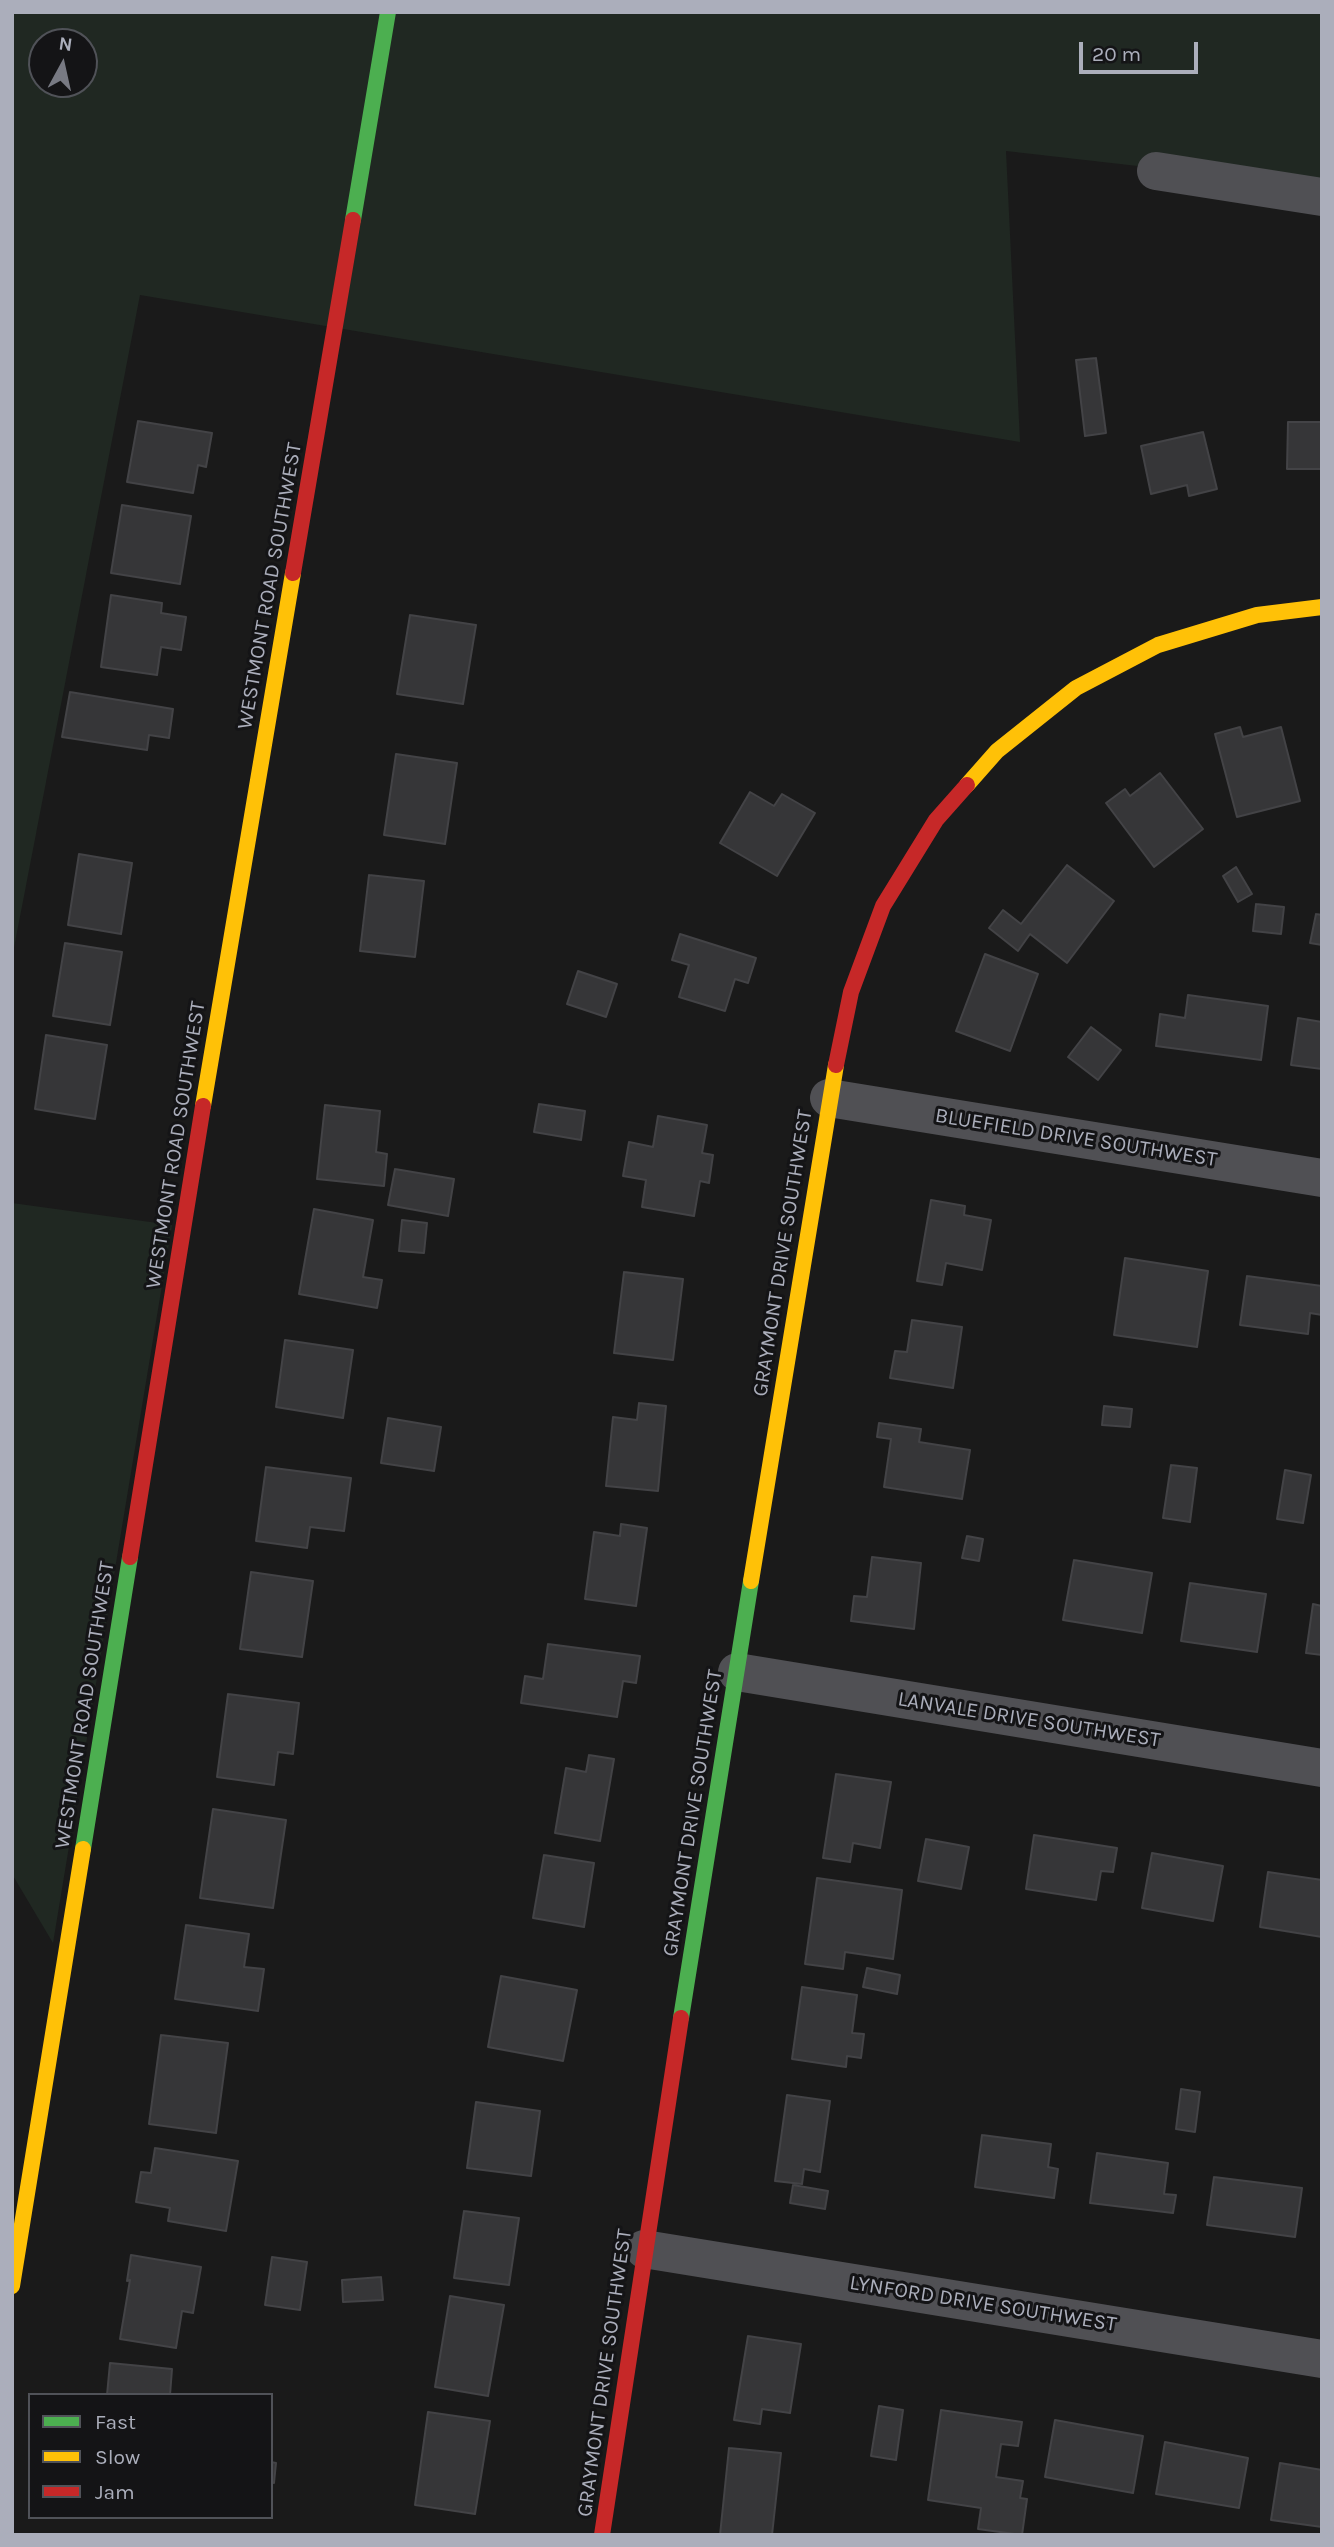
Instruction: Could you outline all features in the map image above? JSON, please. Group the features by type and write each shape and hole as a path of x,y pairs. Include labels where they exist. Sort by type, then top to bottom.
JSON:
{"street":[{"name":"WESTMONT ROAD SOUTHWEST","path":"12,2286 205,1095 388,12"},
{"path":"1156,171 1322,197"},
{"name":"GRAYMONT DRIVE SOUTHWEST","path":"602,2535 644,2249 830,1098 850,992 883,906 936,820 997,751 1076,688 1158,645 1257,615 1322,607"},
{"name":"BLUEFIELD DRIVE SOUTHWEST","path":"830,1098 1322,1178"},
{"name":"LANVALE DRIVE SOUTHWEST","path":"737,1672 1322,1768"},
{"name":"LYNFORD DRIVE SOUTHWEST","path":"644,2249 1322,2359"}],"shaded area":[{"path":"12,12 1322,12 1322,187 1006,151 1020,442 140,295 12,958"},
{"path":"12,1203 172,1225 53,1943 12,1874"}],"building":[{"path":"1096,358 1106,433 1085,436 1076,360"},
{"path":"138,421 212,433 206,467 198,465 193,493 127,482"},
{"path":"1288,422 1322,422 1322,469 1287,469"},
{"path":"1203,432 1217,489 1189,496 1187,485 1151,494 1141,446"},
{"path":"122,505 191,516 180,584 111,573"},
{"path":"111,595 162,603 161,613 186,617 181,650 161,647 157,675 101,667"},
{"path":"410,615 476,625 463,704 397,694"},
{"path":"70,692 173,709 169,738 149,735 147,750 62,737"},
{"path":"1240,727 1243,737 1281,727 1300,801 1237,817 1215,734"},
{"path":"396,754 457,763 445,844 384,835"},
{"path":"1160,773 1203,829 1154,867 1106,803 1125,789 1130,796"},
{"path":"750,792 774,806 782,794 815,813 777,876 720,843"},
{"path":"79,854 132,863 121,934 68,925"},
{"path":"1067,865 1114,901 1067,963 1030,934 1018,951 989,928 1003,910 1021,924"},
{"path":"1236,867 1252,894 1238,902 1223,876"},
{"path":"369,875 424,881 415,957 360,951"},
{"path":"1256,904 1284,907 1281,934 1253,931"},
{"path":"1316,914 1322,915 1322,945 1310,943"},
{"path":"680,934 756,958 748,983 735,979 725,1011 679,997 689,965 672,960"},
{"path":"65,943 122,952 110,1025 53,1016"},
{"path":"985,954 1038,974 1010,1051 956,1031"},
{"path":"578,971 617,984 606,1017 567,1004"},
{"path":"1188,995 1268,1006 1261,1060 1156,1046 1160,1014 1185,1018"},
{"path":"1298,1018 1322,1022 1322,1069 1291,1065"},
{"path":"1091,1027 1121,1050 1098,1080 1068,1057"},
{"path":"46,1035 107,1045 95,1119 35,1109"},
{"path":"539,1104 585,1111 581,1140 534,1132"},
{"path":"325,1105 380,1111 376,1152 387,1154 384,1186 317,1179"},
{"path":"658,1116 707,1125 702,1153 713,1155 709,1183 700,1181 694,1216 642,1207 646,1180 623,1176 629,1142 653,1147"},
{"path":"395,1169 454,1179 448,1216 388,1205"},
{"path":"931,1200 965,1206 964,1215 991,1220 982,1270 946,1263 942,1285 917,1281"},
{"path":"314,1209 373,1220 363,1277 382,1280 377,1308 299,1294"},
{"path":"402,1220 427,1223 424,1253 399,1251"},
{"path":"1125,1258 1208,1271 1197,1347 1114,1335"},
{"path":"624,1272 683,1279 673,1360 614,1353"},
{"path":"1247,1276 1322,1286 1322,1315 1310,1313 1308,1334 1240,1325"},
{"path":"912,1320 962,1327 953,1388 890,1378 895,1351 907,1352"},
{"path":"285,1340 353,1350 343,1418 276,1407"},
{"path":"639,1403 666,1406 658,1491 606,1486 613,1417 637,1420"},
{"path":"1104,1406 1132,1409 1130,1427 1102,1425"},
{"path":"388,1418 441,1427 434,1471 381,1463"},
{"path":"879,1423 921,1429 919,1442 970,1450 962,1499 884,1487 891,1439 877,1437"},
{"path":"1171,1465 1197,1468 1190,1522 1163,1518"},
{"path":"266,1467 351,1478 344,1531 310,1527 307,1548 256,1541"},
{"path":"1285,1470 1311,1475 1303,1523 1277,1519"},
{"path":"621,1524 647,1528 636,1606 585,1599 594,1532 620,1536"},
{"path":"967,1536 983,1539 979,1561 962,1558"},
{"path":"872,1557 921,1563 914,1629 851,1621 854,1596 867,1597"},
{"path":"1074,1560 1152,1573 1142,1633 1063,1620"},
{"path":"251,1572 313,1581 302,1657 240,1649"},
{"path":"1190,1583 1266,1594 1257,1652 1181,1641"},
{"path":"1313,1604 1322,1606 1322,1655 1306,1653"},
{"path":"548,1644 640,1656 636,1683 623,1681 617,1717 521,1703 525,1676 543,1679"},
{"path":"228,1694 299,1703 293,1754 278,1752 274,1785 217,1777"},
{"path":"589,1755 614,1759 600,1841 555,1833 566,1768 586,1772"},
{"path":"836,1774 891,1782 880,1848 853,1843 850,1862 823,1858"},
{"path":"213,1809 286,1820 273,1908 200,1898"},
{"path":"1034,1835 1117,1848 1113,1872 1101,1871 1096,1900 1026,1889"},
{"path":"926,1839 969,1847 961,1889 918,1881"},
{"path":"1152,1853 1223,1866 1213,1921 1142,1908"},
{"path":"544,1855 594,1863 584,1927 533,1918"},
{"path":"1268,1872 1322,1880 1322,1937 1260,1927"},
{"path":"817,1878 902,1890 893,1959 845,1952 843,1969 805,1964"},
{"path":"186,1925 249,1934 244,1967 264,1969 258,2011 175,1999"},
{"path":"867,1968 900,1975 897,1994 863,1987"},
{"path":"501,1976 577,1990 563,2061 488,2047"},
{"path":"802,1987 857,1995 852,2033 864,2034 861,2058 847,2056 846,2067 792,2059"},
{"path":"161,2035 228,2043 216,2133 149,2124"},
{"path":"1181,2089 1200,2092 1195,2132 1176,2129"},
{"path":"787,2095 830,2101 820,2172 804,2169 802,2184 775,2181"},
{"path":"476,2102 540,2111 531,2176 467,2168"},
{"path":"982,2135 1051,2144 1048,2167 1058,2169 1054,2198 975,2187"},
{"path":"155,2148 238,2161 226,2231 168,2221 170,2208 136,2202 141,2172 151,2173"},
{"path":"1097,2153 1168,2163 1164,2194 1176,2195 1173,2213 1090,2203"},
{"path":"1214,2177 1302,2188 1295,2237 1207,2225"},
{"path":"793,2185 828,2191 825,2209 790,2203"},
{"path":"464,2211 519,2218 509,2285 454,2278"},
{"path":"131,2255 201,2267 193,2313 182,2311 176,2348 120,2339 130,2280 127,2281"},
{"path":"272,2257 307,2262 300,2310 265,2305"},
{"path":"381,2277 383,2300 343,2302 342,2280"},
{"path":"450,2296 504,2305 488,2396 435,2387"},
{"path":"748,2336 801,2344 790,2413 762,2409 760,2424 734,2420"},
{"path":"110,2363 172,2369 170,2393 107,2393"},
{"path":"879,2406 903,2410 896,2460 871,2456"},
{"path":"941,2410 1022,2422 1018,2446 1001,2444 996,2477 1023,2481 1020,2498 1027,2499 1022,2535 978,2529 981,2508 928,2500"},
{"path":"428,2412 490,2421 475,2514 415,2505"},
{"path":"1055,2420 1143,2436 1133,2493 1045,2477"},
{"path":"1165,2442 1248,2458 1239,2508 1156,2494"},
{"path":"729,2448 781,2453 772,2535 720,2535"},
{"path":"273,2462 276,2463 273,2483"},
{"path":"1280,2463 1322,2470 1322,2527 1271,2520"}],"traffic: fast":[{"path":"353,220 388,12"},
{"path":"83,1849 130,1557"},
{"path":"681,2018 751,1581"}],"traffic: slow":[{"path":"203,1106 293,573"},
{"path":"967,785 997,751 1076,688 1158,645 1257,615 1322,607"},
{"path":"751,1581 836,1065"},
{"path":"12,2286 83,1849"}],"traffic: jam":[{"path":"293,573 353,220"},
{"path":"836,1065 851,992 883,906 936,820 967,785"},
{"path":"130,1557 203,1106"},
{"path":"602,2535 681,2018"}]}
